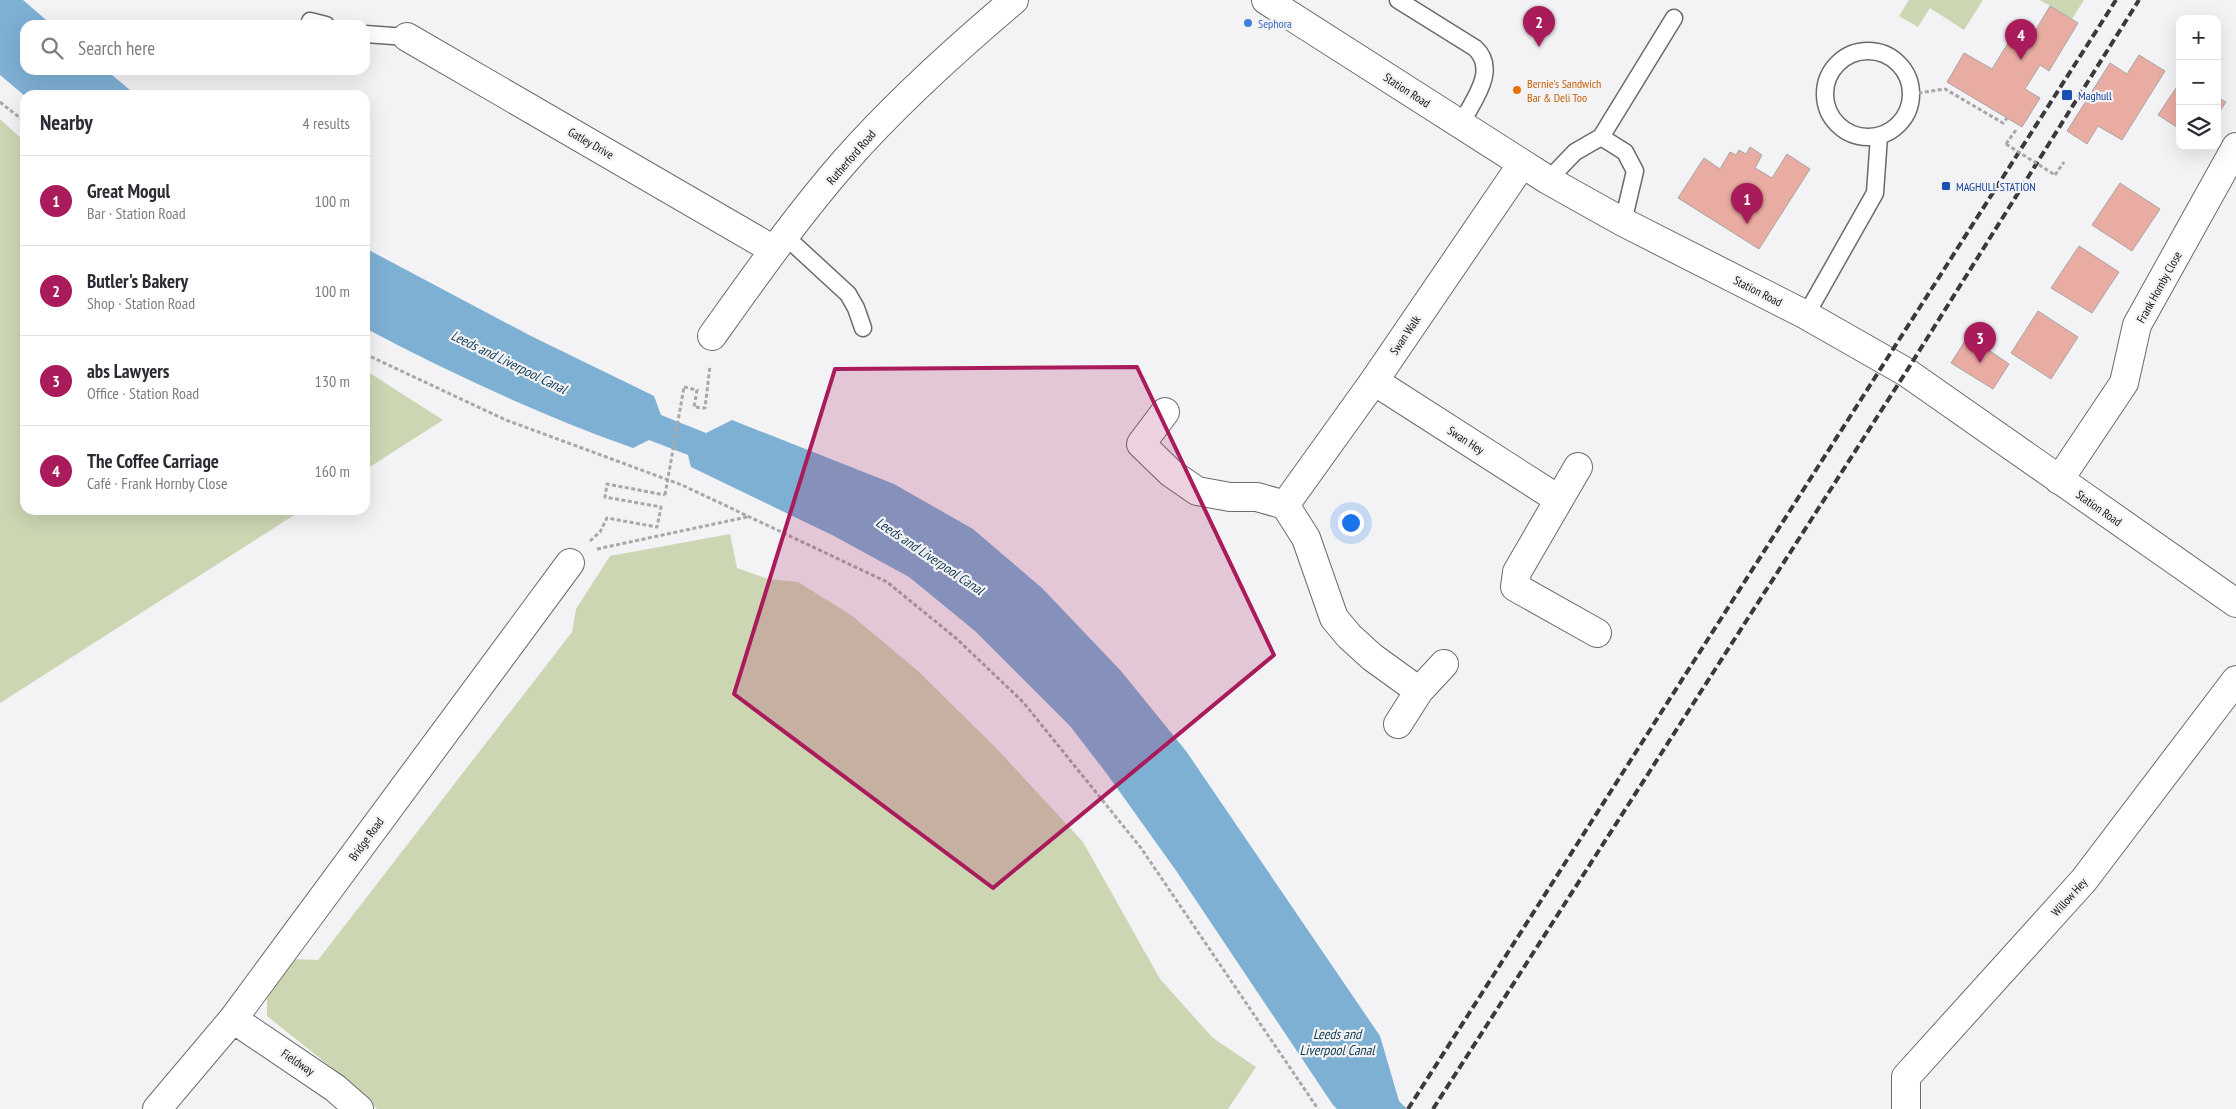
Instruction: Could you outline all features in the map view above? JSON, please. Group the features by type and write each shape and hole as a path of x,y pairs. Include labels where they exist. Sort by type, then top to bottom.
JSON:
{"street":[{"name":"Rutherford Road","path":"712,336 780,243 846,161 888,115 949,55 1014,0"},
{"name":"Station Road","path":"1272,2 1548,180 1623,222 1806,315 1906,372 2236,603"},
{"name":"Gatley Drive","path":"407,36 780,243"},
{"name":"Frank Hornby Close","path":"2060,480 2124,383 2137,324 2236,146"},
{"name":"Swan Walk","path":"1285,505 1374,381 1522,164"},
{"name":"Swan Hey","path":"1374,381 1558,499"},
{"path":"1164,412 1141,444 1171,472 1197,491 1230,497 1258,498 1285,505 1306,538 1334,618 1349,636 1372,657 1419,691"},
{"path":"1578,467 1517,572 1515,587 1597,633"},
{"name":"Bridge Road","path":"157,1109 234,1019 572,559"},
{"path":"1398,724 1419,691 1444,664"},
{"name":"Willow Hey","path":"1906,1109 1906,1077 2084,880 2236,680"},
{"name":"Fieldway","path":"234,1019 335,1088 359,1109"}],"lane":[{"path":"1398,0 1475,48 1483,55 1486,66 1485,77 1461,124"},
{"path":"1548,180 1574,152 1601,137 1674,18"},
{"path":"370,34 407,36"},
{"path":"1855,52 1882,53 1894,59 1904,69 1912,94 1910,108 1903,120 1892,130 1879,136 1864,138 1850,134 1838,125 1829,113 1825,99 1826,84 1832,71 1842,60 1855,52"},
{"path":"1806,315 1875,193 1879,136"},
{"path":"1601,137 1625,152 1635,172 1623,222"},
{"path":"780,243 848,294 856,308 863,328"}],"path":[{"path":"1912,94 1945,89 2003,123 2007,118"},
{"path":"0,102 20,118"},
{"path":"2016,130 2006,144 2055,176 2064,162"},
{"path":"370,356 506,420 682,485 887,582 957,639 1023,702 1141,848 1318,1109"},
{"path":"572,559 600,532 607,518 657,528 661,507 605,497 607,484 665,495 684,388 698,390 694,407 705,408 709,389"},
{"path":"572,559 748,517"}],"highlighted area":[{"path":"1137,367 1274,655 993,888 734,694 835,369"}],"green space":[{"path":"1909,0 1983,0 1964,30 1930,8 1918,27 1899,16"},
{"path":"2040,0 2084,0 2072,19"},
{"path":"0,119 20,137 20,515 294,515 0,703"},
{"path":"370,373 443,420 370,467"},
{"path":"730,534 737,568 768,579 798,582 851,615 918,671 997,749 1083,842 1160,979 1213,1038 1256,1067 1228,1109 377,1109 346,1079 267,1016 267,993 291,959 318,960 572,632 576,609 610,556"}],"water":[{"path":"0,0 23,0 46,20 20,20 20,75 112,75 130,90 20,90 20,92 0,75"},
{"name":"Leeds and Liverpool Canal","path":"370,251 529,335 654,396 661,415 706,433 732,420 894,484 973,529 1042,588 1121,671 1186,751 1380,1036 1399,1101 1407,1109 1337,1109 1333,1105 1177,872 1070,726 975,631 909,577 834,536 691,467 688,455 649,440 633,448 564,422 430,362 370,331"}],"building":[{"path":"2050,6 2078,23 2049,71 2040,65 2025,89 2040,98 2022,127 1947,82 1964,53 1992,69 2013,35 2028,43"},
{"path":"2139,55 2165,71 2122,140 2098,126 2087,144 2067,131 2110,63 2127,74"},
{"path":"2176,88 2176,126 2158,115"},
{"path":"2221,99 2226,102 2221,109"},
{"path":"1750,147 1762,155 1755,168 1772,178 1787,154 1810,169 1759,249 1678,198 1704,158 1720,169 1730,152 1736,155 1739,150 1746,154"},
{"path":"2120,183 2160,209 2132,251 2092,225"},
{"path":"2079,246 2119,272 2092,313 2051,288"},
{"path":"2038,311 2078,337 2051,379 2011,353"},
{"path":"1968,336 2009,364 1993,389 1951,363"}],"railway":[{"path":"1408,1109 2116,0"},
{"path":"1433,1109 1906,372 2139,0"}],"place":[{"name":"Sephora","path":"1248,23"},
{"name":"Butler's Bakery","path":"1539,47"},
{"name":"The Coffee Carriage","path":"2021,60"},
{"name":"Bernie's Sandwich Bar & Deli Too","path":"1517,90"},
{"name":"Maghull","path":"2067,95"},
{"name":"MAGHULL STATION","path":"1946,186"},
{"name":"Great Mogul","path":"1747,224"},
{"name":"abs Lawyers","path":"1980,363"}]}
